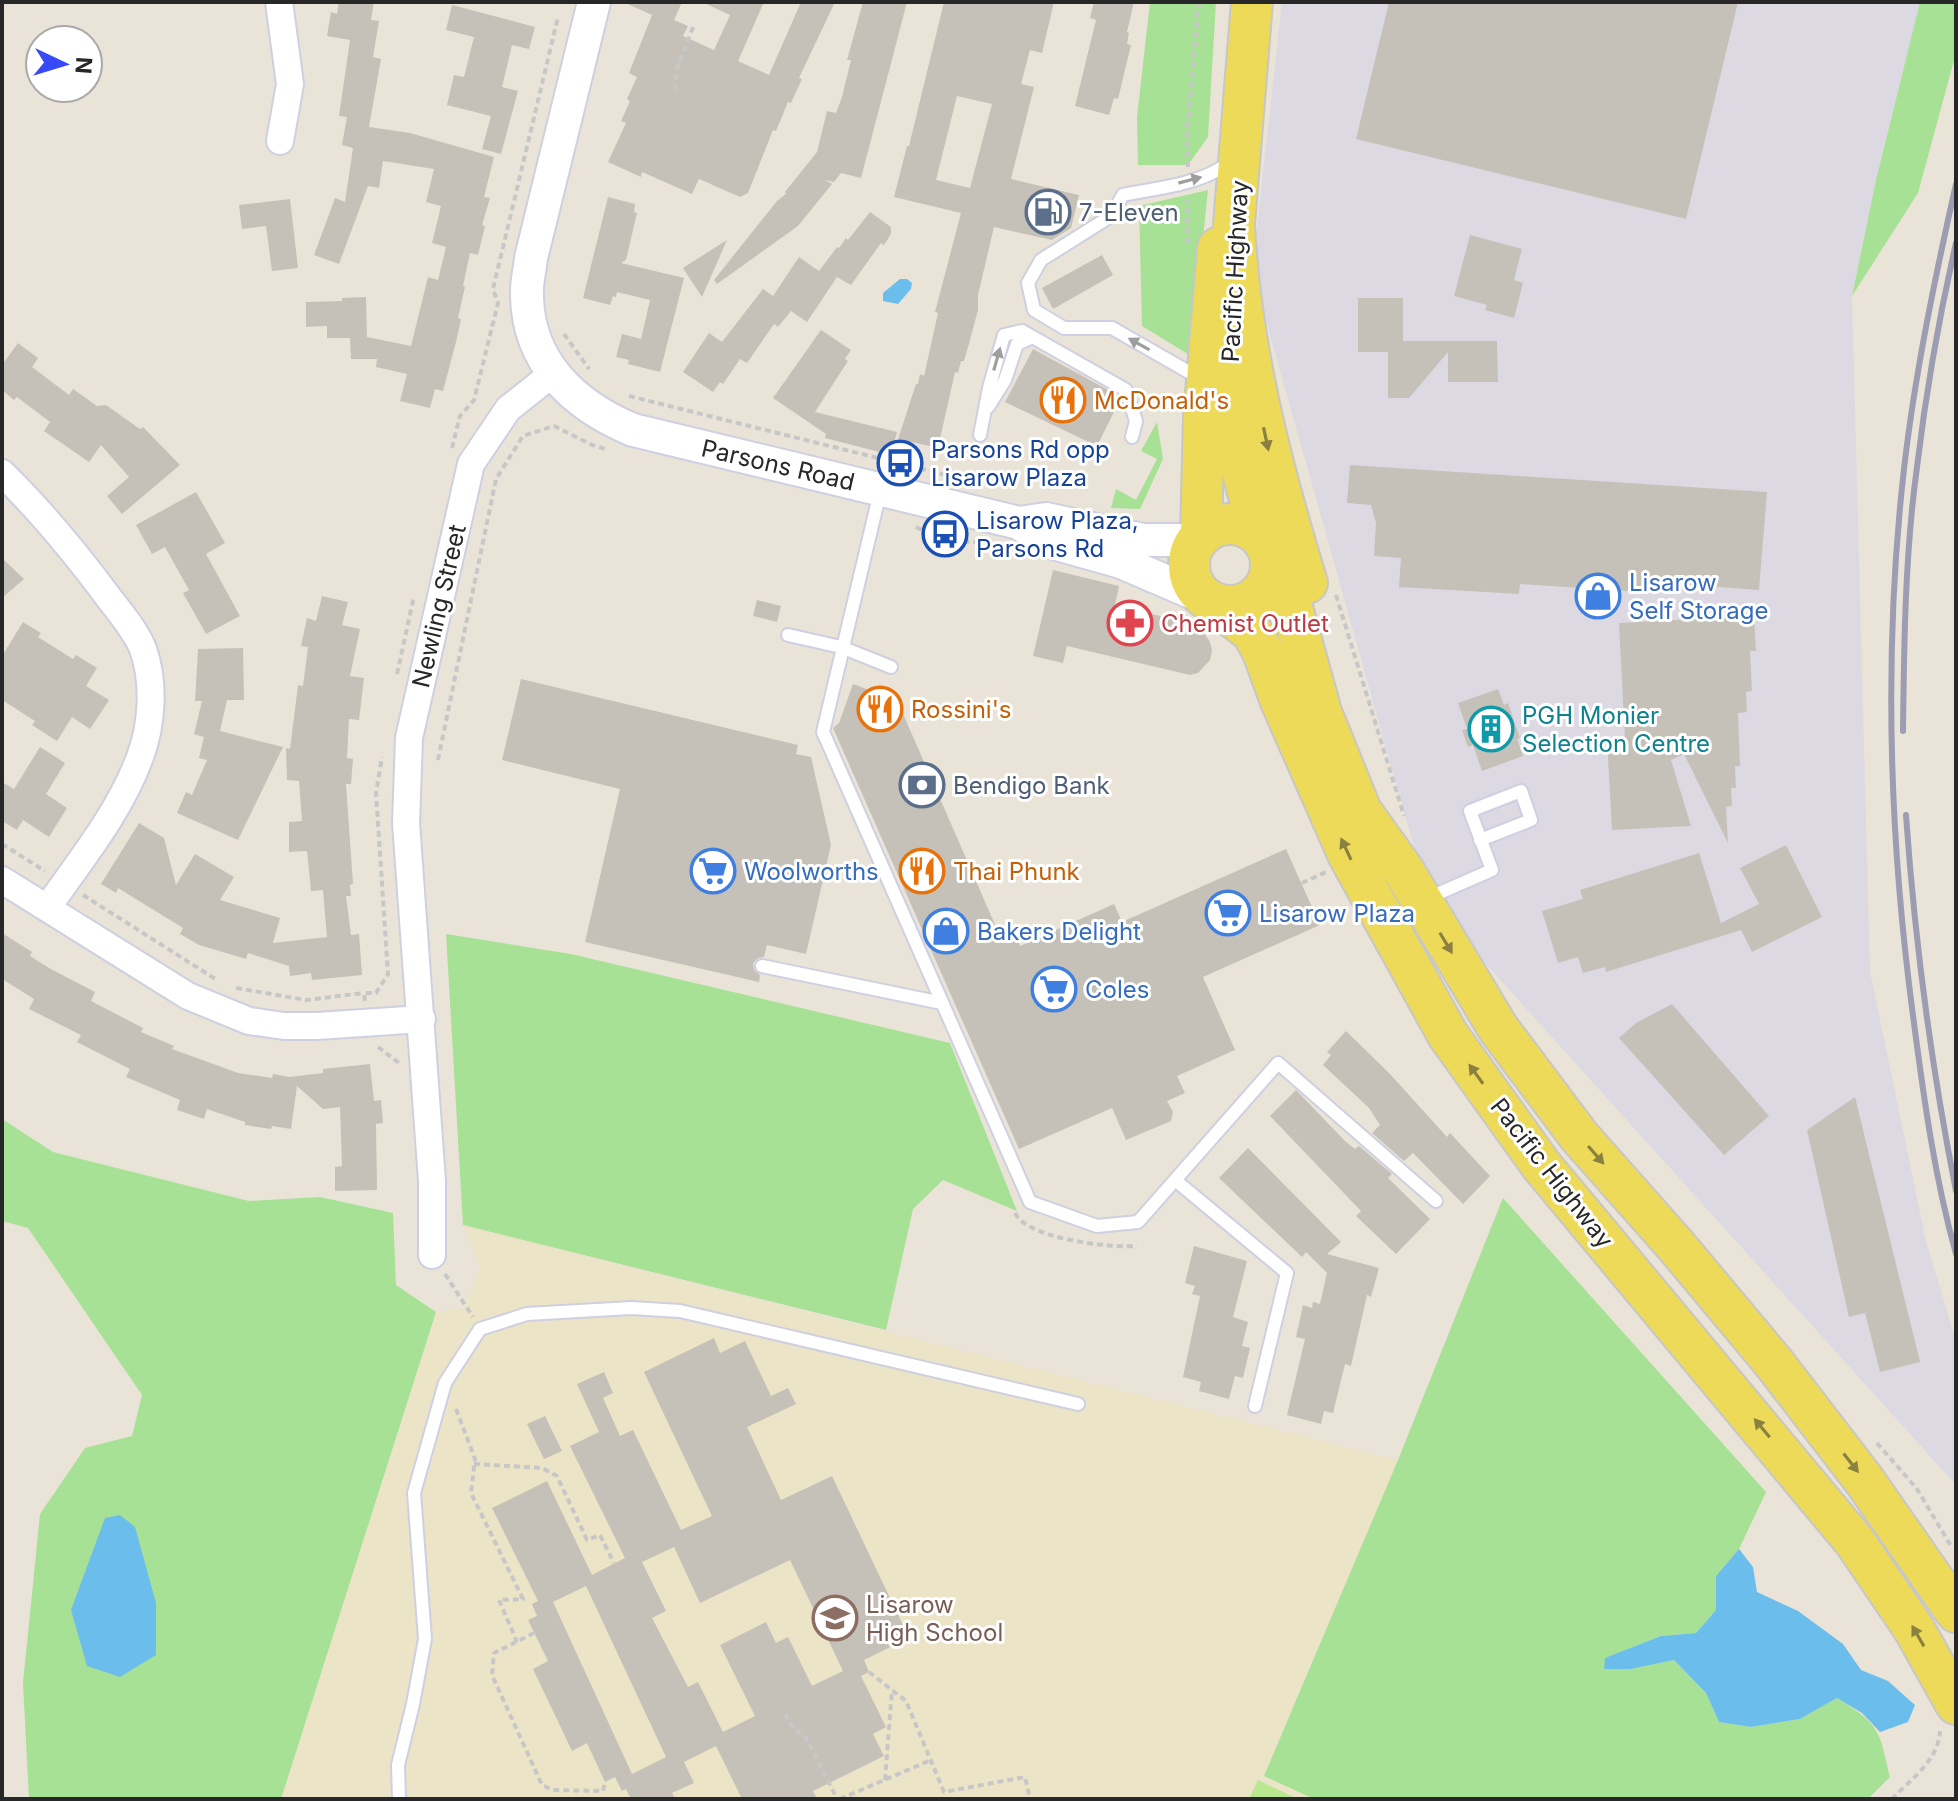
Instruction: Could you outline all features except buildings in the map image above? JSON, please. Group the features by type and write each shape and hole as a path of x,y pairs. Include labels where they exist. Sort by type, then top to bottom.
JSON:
{"main road":[{"name":"Pacific Highway","path":"1199,538 1207,383 1237,2"},
{"name":"Pacific Highway","path":"1252,2 1229,303 1231,383 1240,462 1263,540 1283,575 1321,712 1361,811 1412,886 1498,1028 1579,1136 1774,1363 1864,1480 1956,1612"},
{"path":"1234,224 1242,313 1271,459 1357,748 1412,886"},
{"path":"1235,524 1253,530 1263,540 1271,566 1264,588 1247,602 1236,606 1211,601 1200,593 1190,576 1190,557 1199,538 1217,525 1235,524"},
{"name":"Pacific Highway","path":"1211,601 1252,632 1263,652 1280,699 1348,854 1448,1035 1541,1165 1855,1542 1914,1629 1947,1712"}],"street":[{"path":"279,2 290,84 280,141"},
{"path":"552,374 533,333 527,294 531,258 594,2"},
{"name":"Parsons Road","path":"552,374 583,403 606,419 633,430 877,502 958,510 1019,523 1046,519 1143,540 1199,538"},
{"name":"Newling Street","path":"432,1255 432,1181 406,823 409,738 471,464 508,409 552,374"},
{"path":"2,473 83,564 124,618 142,648 150,681 150,713 141,755 124,793 47,908"},
{"name":"Parsons Road","path":"1019,523 1043,540 1121,562 1211,601"},
{"path":"2,880 188,996 249,1021 284,1026 317,1026 422,1019"}],"lane":[{"path":"1207,383 1112,328 1064,328 1034,310 1028,283 1041,260 1111,216 1123,195 1188,182 1226,165"},
{"path":"980,435 1004,335 1022,331 1126,390 1136,421 1132,437"},
{"path":"877,502 823,732 1030,1202 1097,1226 1138,1222 1278,1063 1436,1201"},
{"path":"788,635 841,647 891,667"},
{"path":"1412,886 1492,870 1480,840 1470,811 1521,791 1531,820 1480,840"},
{"path":"762,966 942,1003"},
{"path":"1175,1180 1287,1273 1255,1406"},
{"path":"399,1799 398,1765 425,1639 414,1493 446,1382 480,1329 527,1314 631,1308 680,1311 1078,1404"}],"path":[{"path":"1187,244 1188,123 1199,2"},
{"path":"675,90 677,69 693,27"},
{"path":"559,327 592,372"},
{"path":"621,394 981,484"},
{"path":"438,760 496,479 523,436 554,426 606,449"},
{"path":"877,502 900,520 935,536 961,542 987,542"},
{"path":"1333,587 1408,827"},
{"path":"2,844 226,986 306,1000 364,993"},
{"path":"1302,883 1329,871 1322,858"},
{"path":"432,1255 480,1329"},
{"path":"446,1382 475,1459 471,1493 523,1599 499,1600 517,1642"},
{"path":"474,1464 542,1468 557,1476 587,1540 600,1535 614,1563"},
{"path":"534,1633 494,1653 492,1675 542,1785 553,1790 603,1791 605,1782"},
{"path":"869,1672 906,1701 944,1792 1025,1777 1030,1799"},
{"path":"885,1780 892,1690"},
{"path":"1892,1799 1937,1748 1947,1712"},
{"path":"785,1714 793,1728 807,1739 839,1799 931,1760"}],"shaded area":[{"path":"1282,2 1920,2 1876,180 1852,296 1870,971 1926,1241 1956,1341 1956,1485 1429,901 1252,271"},
{"name":"Lisarow High School","path":"463,1225 1398,1460 1264,1775 1314,1799 281,1799 436,1312 465,1307 480,1268"}],"green space":[{"path":"1150,2 1216,2 1208,137 1188,165 1138,165 1137,117"},
{"path":"1920,2 1956,2 1956,53 1918,193 1852,296 1876,180"},
{"path":"1208,190 1191,356 1142,326 1139,206"},
{"path":"1157,422 1163,459 1140,509 1111,508 1116,489 1136,500 1157,459 1141,451"},
{"path":"446,934 571,954 950,1043 1017,1211 943,1180 913,1209 886,1330 463,1225"},
{"path":"2,1119 53,1152 249,1201 320,1197 393,1213 396,1285 436,1312 281,1799 29,1799 23,1683 40,1514 85,1448 132,1436 142,1395 28,1228 2,1221"},
{"path":"1503,1198 1766,1492 1739,1549 1716,1576 1716,1610 1696,1633 1661,1636 1606,1658 1631,1669 1674,1660 1706,1693 1719,1722 1751,1727 1800,1719 1837,1698 1870,1722 1880,1738 1890,1777 1868,1799 1314,1799 1264,1776 1398,1460"},
{"path":"1258,1780 1298,1799 1249,1799"}],"water":[{"path":"900,279 912,283 911,289 898,304 883,301 883,293"},
{"path":"120,1515 135,1527 156,1603 156,1655 120,1677 87,1666 71,1610 105,1518"},
{"path":"1739,1549 1753,1567 1757,1592 1798,1611 1843,1644 1861,1670 1888,1681 1915,1705 1908,1722 1880,1732 1862,1713 1837,1698 1800,1719 1751,1727 1719,1722 1706,1693 1674,1660 1631,1669 1604,1669 1605,1658 1661,1636 1696,1633 1716,1610 1716,1576"}],"railway":[{"path":"1956,184 1926,326 1904,469 1897,538 1891,677 1894,815 1906,954 1931,1139 1956,1254"},
{"path":"1903,731 1906,599 1913,500 1924,411 1956,243"},
{"path":"1906,815 1925,1004 1956,1191"}],"place":[{"name":"7-Eleven","path":"1048,212"},
{"name":"McDonald's","path":"1063,400"},
{"name":"Parsons Rd opp Lisarow Plaza","path":"900,463"},
{"name":"Lisarow Plaza, Parsons Rd","path":"945,534"},
{"name":"Lisarow Self Storage","path":"1598,596"},
{"name":"Chemist Outlet","path":"1130,623"},
{"name":"Rossini's","path":"880,709"},
{"name":"PGH Monier Selection Centre","path":"1491,729"},
{"name":"Bendigo Bank","path":"922,785"},
{"name":"Woolworths","path":"713,871"},
{"name":"Thai Phunk","path":"922,871"},
{"name":"Lisarow Plaza","path":"1228,913"},
{"name":"Bakers Delight","path":"946,931"},
{"name":"Coles","path":"1054,989"},
{"name":"Lisarow High School","path":"835,1618"}]}
